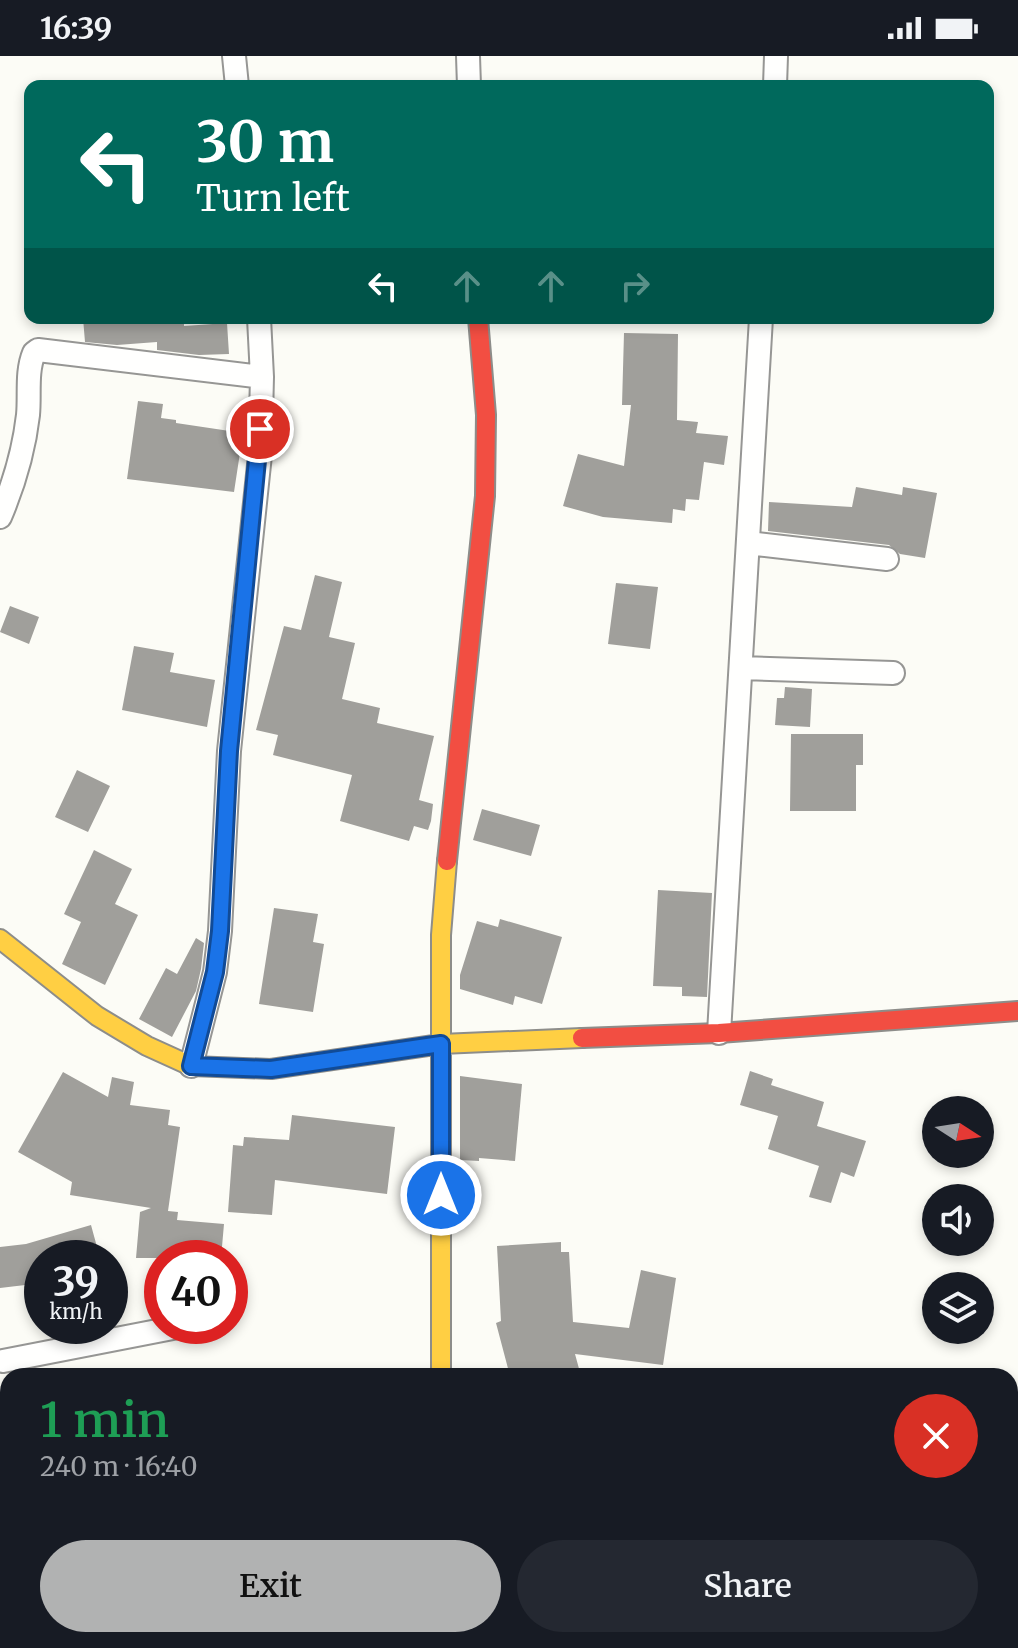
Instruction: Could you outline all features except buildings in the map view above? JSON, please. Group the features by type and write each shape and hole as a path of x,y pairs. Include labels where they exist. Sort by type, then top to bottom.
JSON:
{"street":[{"path":"234,56 236,80"},
{"path":"468,56 469,80"},
{"path":"775,80 776,56"},
{"path":"191,1066 215,972 220,931 229,751 260,455 262,377 259,324"},
{"path":"441,1368 441,935 449,829 485,496 486,415 478,324"},
{"path":"719,1033 761,324"},
{"path":"0,517 22,450 31,358 38,350 262,377"},
{"path":"748,543 887,559"},
{"path":"741,668 893,673"},
{"path":"0,939 97,1016 147,1046 191,1066 271,1069 441,1044 719,1033 1018,1011"},
{"path":"4,1365 144,1334"}],"traffic: slow":[{"path":"441,1368 441,935 447,861"},
{"path":"0,939 97,1016 147,1046 191,1066 271,1069 441,1044 582,1038"}],"traffic: jam":[{"path":"447,861 485,496 486,415 478,324"},
{"path":"582,1038 719,1033 1018,1011"}],"route":[{"path":"260,429 260,455 229,751 220,931 215,972 191,1066 271,1069 441,1044 441,1195"}]}
